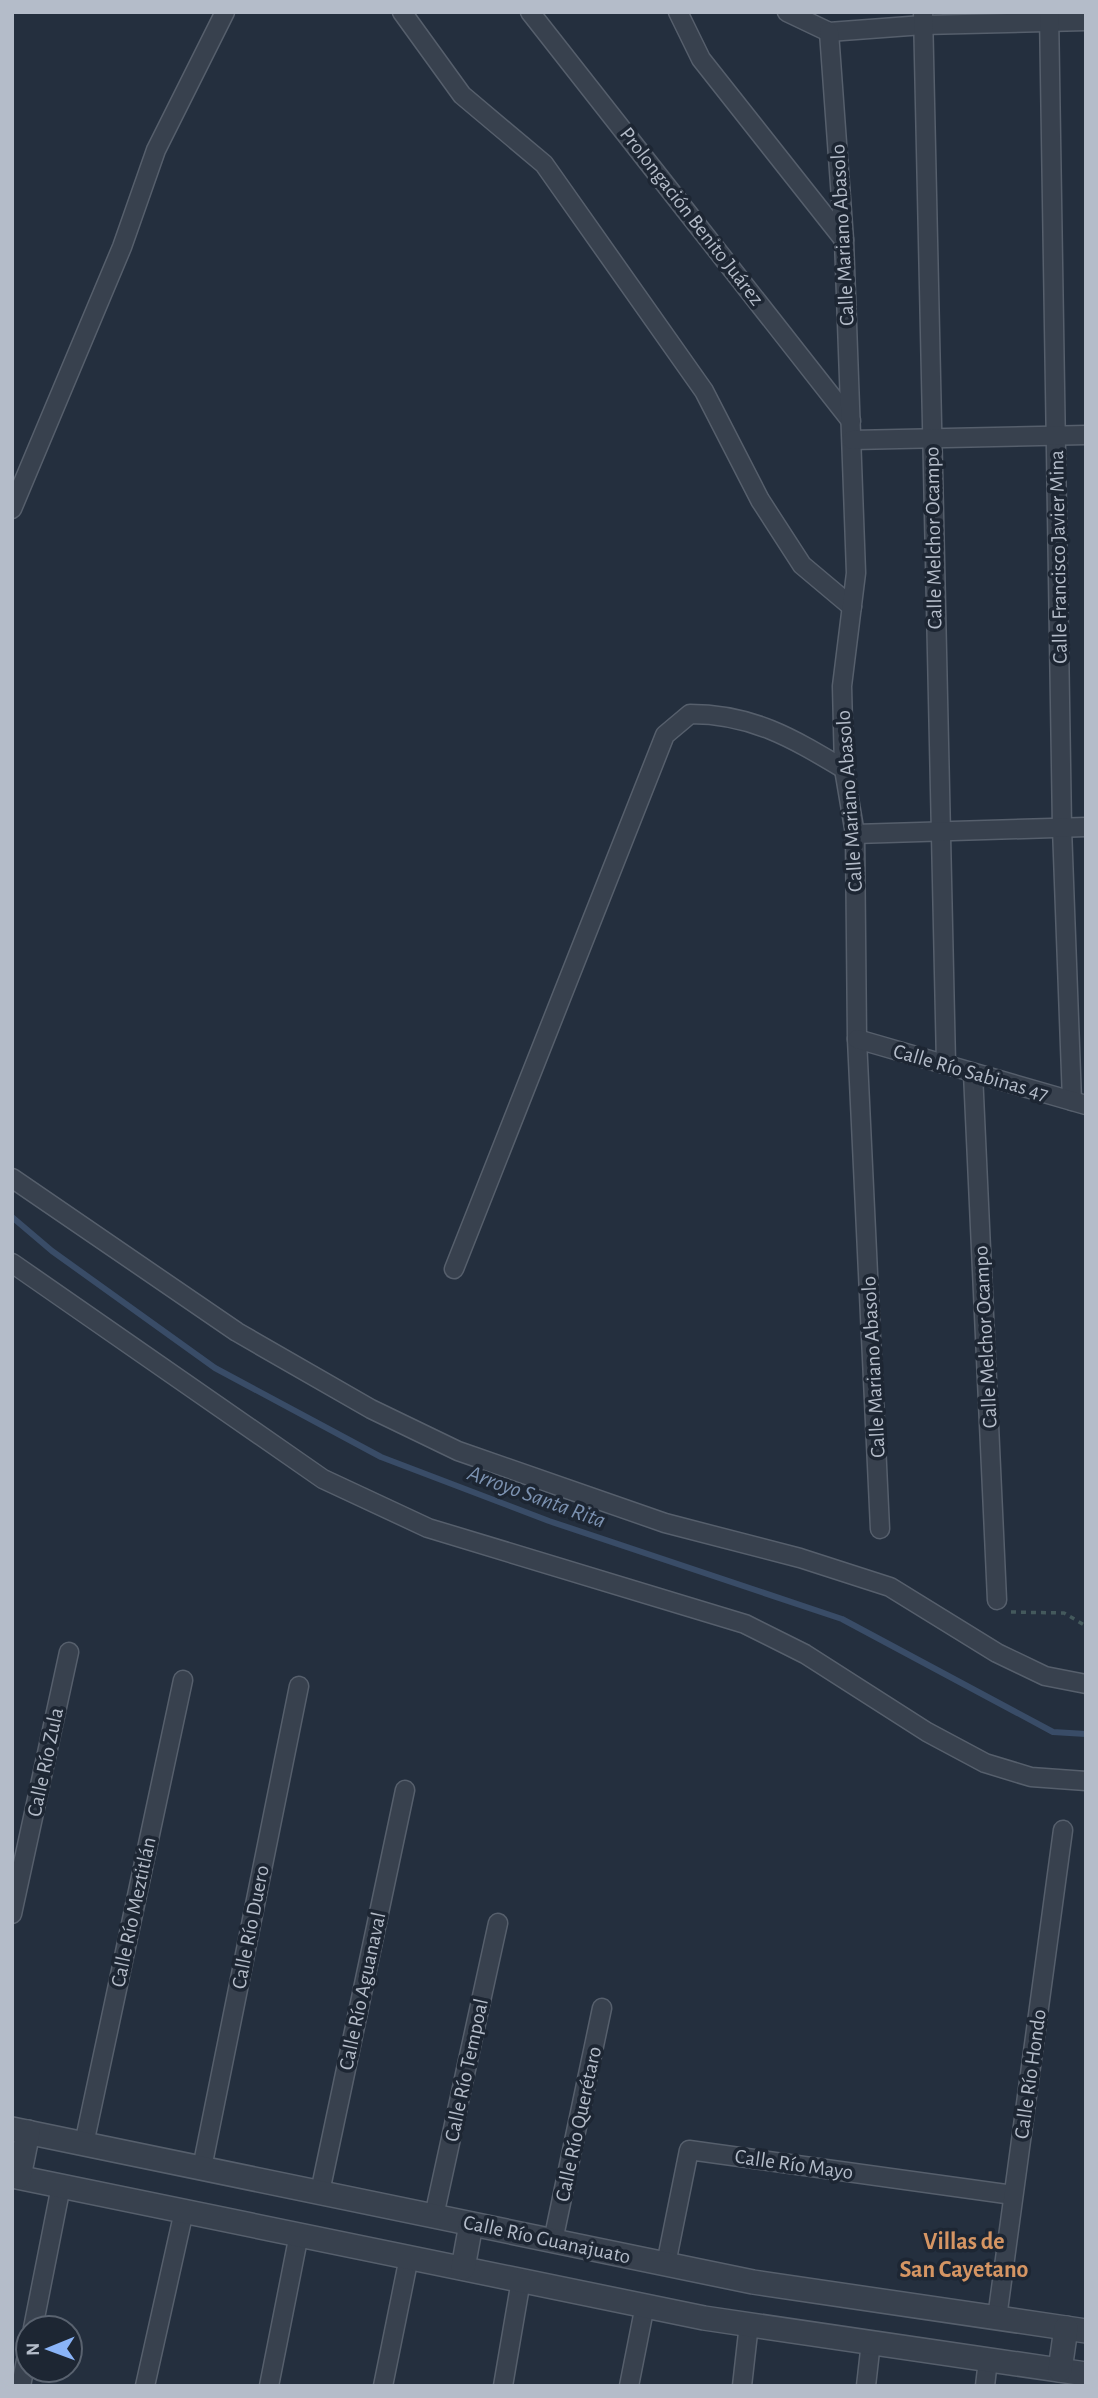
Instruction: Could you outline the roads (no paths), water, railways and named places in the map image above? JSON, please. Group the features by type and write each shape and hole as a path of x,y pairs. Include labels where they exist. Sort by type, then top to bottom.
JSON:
{"street":[{"path":"12,509 122,247 156,150 225,12"},
{"path":"402,12 462,95 544,164 704,391 760,500 802,565 852,607"},
{"name":"Prolongación Benito Juárez","path":"530,12 851,421"},
{"path":"678,12 701,59 844,240"},
{"path":"787,12 829,32 923,18 1049,17 1086,21"},
{"name":"Calle Francisco Javier Mina","path":"1049,17 1062,828 1079,1103"},
{"name":"Calle Melchor Ocampo","path":"923,18 946,1065"},
{"name":"Calle Mariano Abasolo","path":"829,32 844,240 856,573 842,686 844,769 855,834 857,1039 880,1529"},
{"path":"852,440 1086,435"},
{"path":"454,1269 665,735 690,714 723,714 786,735 844,769"},
{"path":"855,834 1086,827"},
{"name":"Calle Río Sabinas 47","path":"857,1039 1079,1103"},
{"name":"Calle Melchor Ocampo","path":"973,1073 998,1600"},
{"path":"12,1178 237,1332 371,1409 458,1451 665,1523 800,1558 890,1587 997,1653 1045,1676 1086,1684"},
{"path":"12,1263 323,1479 428,1528 745,1624 805,1654 927,1732 985,1763 1031,1777 1086,1782"},
{"name":"Calle Río Zula","path":"12,1914 69,1652"},
{"name":"Calle Río Meztitlán","path":"84,2144 183,1680"},
{"name":"Calle Río Duero","path":"202,2168 299,1686"},
{"name":"Calle Río Aguanaval","path":"320,2192 405,1790"},
{"name":"Calle Río Hondo","path":"997,2318 1063,1830"},
{"name":"Calle Río Tempoal","path":"433,2216 498,1923"},
{"name":"Calle Río Querétaro","path":"553,2241 602,2008"},
{"path":"20,2130 16,2176 645,2305 749,2324 1086,2374"},
{"name":"Calle Río Guanajuato","path":"20,2130 753,2282 1076,2329"},
{"name":"Calle Río Mayo","path":"666,2264 689,2150 1013,2195"},
{"path":"36,2314 61,2186"},
{"path":"145,2386 184,2211"},
{"path":"463,2268 471,2224"},
{"path":"269,2386 299,2234"},
{"path":"383,2386 409,2257"},
{"path":"503,2386 521,2280"},
{"path":"629,2386 645,2305"},
{"path":"742,2386 749,2324"},
{"path":"1060,2370 1076,2329"},
{"path":"866,2386 872,2342"},
{"path":"985,2386 988,2360"}],"waterway":[{"name":"Arroyo Santa Rita","path":"12,1217 52,1251 215,1368 381,1457 549,1521 842,1619 1053,1732 1086,1734"}],"district":[{"name":"Villas de San Cayetano","path":"964,2255"}]}
